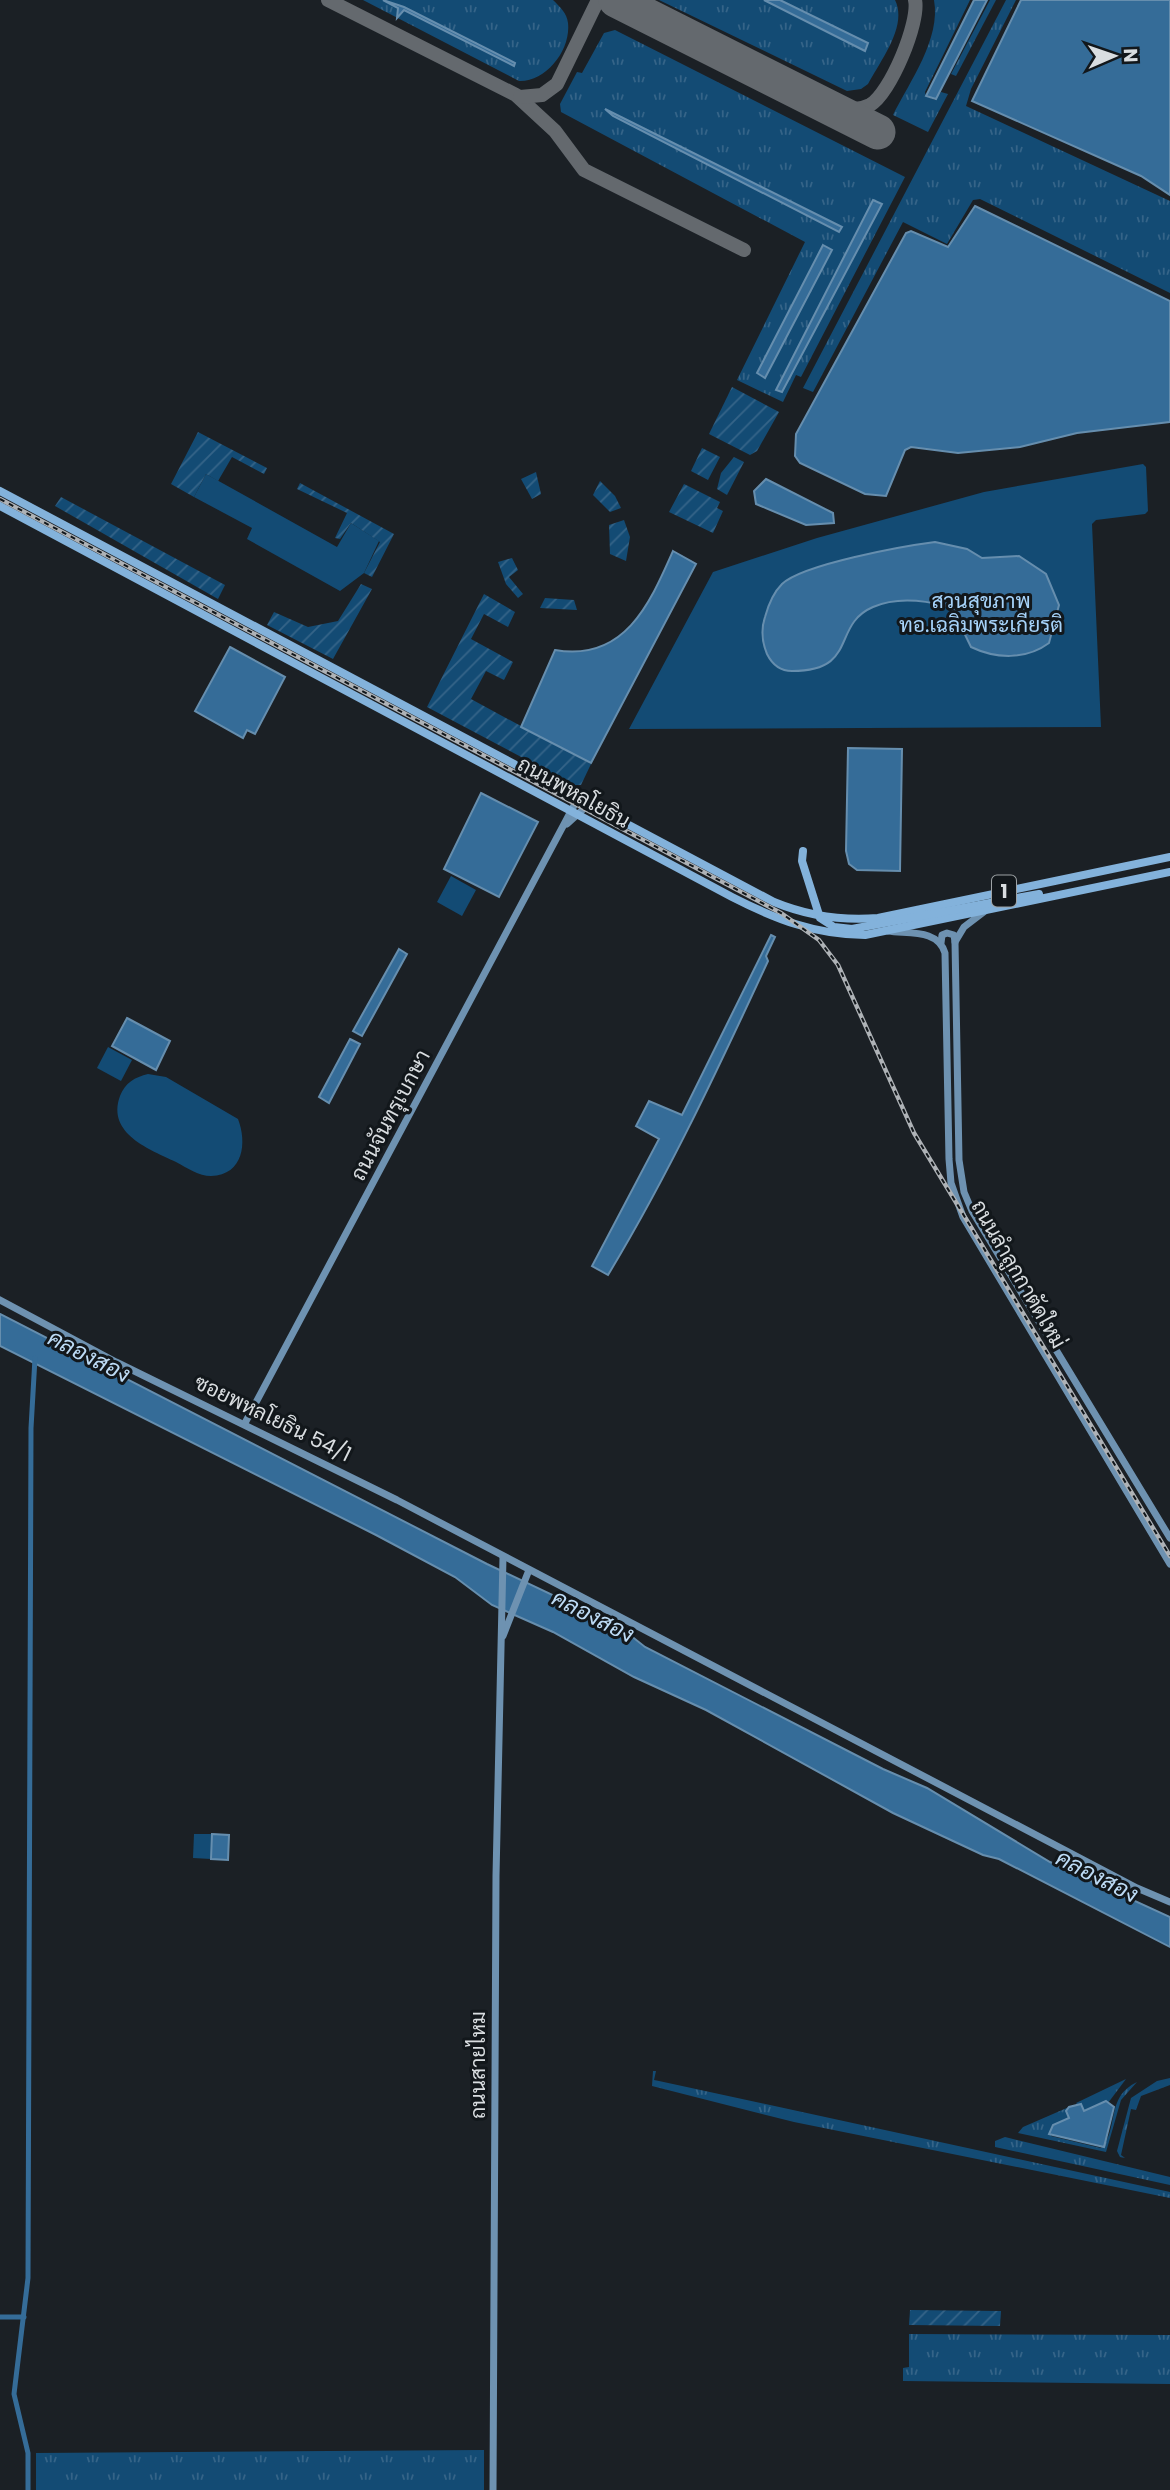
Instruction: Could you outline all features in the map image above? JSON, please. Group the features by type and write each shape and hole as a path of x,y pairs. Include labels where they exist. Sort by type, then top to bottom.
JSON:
{"main road":[{"name":"ถนนพหลโยธิน","path":"0,491 774,902 799,912 838,918 890,916 1170,857"},
{"name":"ถนนพหลโยธิน","path":"0,506 732,897 786,923 832,934 888,931 1170,872"},
{"path":"327,682 334,668"},
{"name":"ถนนจันทรุเบกษา","path":"575,813 578,798"},
{"name":"ถนนจันทรุเบกษา","path":"245,1423 567,824 575,813 589,804"},
{"path":"803,851 802,861 820,918 843,929 883,925 1040,893 1067,893"},
{"path":"1135,864 1136,879"},
{"path":"955,942 964,927 986,911"},
{"path":"888,931 930,936 941,943 942,935 947,933 954,935 955,942"},
{"name":"ถนนลำลูกกาตัดใหม่","path":"955,942 959,1160 964,1192 972,1211 1170,1538"},
{"name":"ถนนลำลูกกาตัดใหม่","path":"941,943 946,953 949,1159 957,1201 967,1224 1170,1564"},
{"name":"ซอยพหลโยธิน 54/1","path":"0,1300 116,1362 245,1423 503,1557 528,1574 1137,1888 1170,1902"},
{"path":"1095,1436 1105,1429"},
{"name":"ถนนสายไหม","path":"493,2490 496,1843 503,1557"},
{"name":"ถนนสายไหม","path":"502,1640 528,1574"}],"green space":[{"path":"363,0 553,0 566,16 568,33 561,53 547,70 529,80 519,81"},
{"path":"659,0 895,0 898,21 891,43 868,84 861,89 847,91"},
{"path":"934,0 970,0 925,92 926,96 935,100 941,92 948,94 928,132 893,115 929,45 935,15"},
{"path":"990,0 996,0 956,76 951,74"},
{"path":"1006,0 1016,0 971,89 966,106 1170,201 1170,293 980,199 973,200 947,244 903,222 813,392 803,388"},
{"path":"615,30 905,177 801,377 796,375 783,402 737,380 805,242 561,112 560,104 577,72 582,73 604,33"},
{"path":"732,387 779,412 757,451 750,455 709,434"},
{"path":"198,432 267,468 264,474 232,457 218,481 206,474 194,497 171,484"},
{"path":"702,448 720,457 708,480 691,471"},
{"path":"734,457 744,462 727,495 717,489 721,473"},
{"name":"สวนสุขภาพ ทอ.เฉลิมพระเกียรติ","path":"1143,464 1146,467 1148,511 1145,514 1096,520 1092,524 1101,727 629,729 713,572 817,538 984,492"},
{"path":"536,472 541,494 532,499 521,479"},
{"path":"206,474 337,547 351,523 379,541 364,573 340,591 247,539 252,528 194,497"},
{"path":"600,481 615,496 621,508 610,512 593,495"},
{"path":"300,483 394,534 372,577 364,573 380,542 351,523 340,539 335,538 347,513 297,489"},
{"path":"684,484 720,502 717,508 723,511 713,533 669,512"},
{"path":"61,497 225,585 218,599 55,506"},
{"path":"624,520 630,537 626,561 610,554 609,525"},
{"path":"512,558 518,570 509,577 523,594 518,598 506,584 498,562"},
{"path":"361,584 372,589 333,659 267,625 274,612 308,627 338,621"},
{"path":"484,594 515,612 508,627 484,614 471,639 513,662 504,680 486,671 471,699 591,764 581,785 574,785 427,707"},
{"path":"545,598 574,600 577,610 540,608"},
{"path":"451,876 476,890 462,916 437,902"},
{"path":"108,1047 132,1060 121,1081 97,1068"},
{"path":"148,1074 166,1077 238,1119 242,1147 236,1164 230,1170 211,1176 198,1173 144,1146 125,1130 119,1121 117,1109 120,1096 131,1081"},
{"path":"194,1834 212,1834 211,1859 193,1858"},
{"path":"653,2071 656,2071 654,2080 1170,2192 1170,2198 794,2122 652,2086"},
{"path":"1170,2078 1170,2085 1141,2096 1136,2110 1131,2109 1121,2155 1125,2158 1120,2157 1117,2151 1131,2098 1157,2081"},
{"path":"1126,2079 1108,2103 1105,2101 1083,2111 1076,2103"},
{"path":"1137,2082 1121,2100 1106,2152 1018,2133 1023,2127 1069,2107 1069,2118 1053,2125 1051,2136 1101,2148 1110,2132 1120,2096"},
{"path":"1005,2137 1170,2177 1170,2185 995,2147 995,2141"},
{"path":"910,2310 1001,2311 1000,2326 909,2325"},
{"path":"909,2334 1170,2335 1170,2384 903,2381 903,2368 909,2367"},
{"path":"484,2450 484,2490 36,2490 36,2453"}],"water":[{"path":"383,0 404,7 515,63 514,66 404,10 397,18 398,8"},
{"path":"764,0 780,0 868,43 865,51"},
{"path":"974,0 987,0 936,99 926,96"},
{"path":"1021,0 1170,0 1170,195 1141,176 972,101"},
{"path":"605,109 842,227 839,232 613,116"},
{"path":"873,200 882,204 782,392 776,390"},
{"path":"975,206 1170,301 1170,422 1077,433 1020,447 958,453 911,447 905,450 886,496 865,494 800,463 795,456 796,434 906,233 911,231 948,247"},
{"path":"823,245 832,250 765,378 757,373"},
{"path":"766,479 833,513 834,523 806,525 756,504 754,491"},
{"path":"935,542 967,549 982,558 1019,556 1046,574 1059,605 1049,643 1021,655 990,654 971,647 953,610 946,606 909,600 882,604 860,615 836,655 827,664 813,669 788,671 771,661 764,645 763,626 771,600 782,584 793,577 831,563"},
{"path":"673,551 696,564 591,763 521,727 555,650 579,651 600,647 617,638 644,608"},
{"path":"230,647 285,677 255,734 247,730 243,738 195,711"},
{"path":"848,748 902,749 900,871 857,870 849,864 846,851"},
{"path":"481,793 538,822 499,897 444,869"},
{"path":"771,935 775,937 766,956 768,961 712,1080 673,1159 608,1275 592,1266 659,1139 636,1126 649,1101 682,1115"},
{"path":"399,949 407,954 362,1036 353,1031"},
{"path":"127,1018 170,1041 156,1070 112,1046"},
{"path":"350,1039 360,1044 329,1103 319,1097"},
{"name":"คลองสอง","path":"0,1314 487,1564 620,1627 645,1647 883,1769 927,1788 1050,1862 1170,1917 1170,1947 999,1859 983,1855 893,1813 706,1710 634,1677 553,1632 492,1605 455,1577 376,1535 0,1346"},
{"path":"212,1834 229,1835 228,1860 211,1859"},
{"path":"1106,2101 1114,2107 1104,2147 1049,2134 1053,2125 1069,2118 1066,2111 1069,2107 1081,2104 1084,2111"}],"waterway":[{"path":"28,2490 28,2453 14,2394 28,2278 31,1428 35,1358"},
{"path":"0,2317 24,2317"}],"taxiway":[{"path":"328,0 516,95 555,131 584,170 744,250"},
{"path":"520,97 542,95 557,84 598,0"},
{"path":"831,109 861,108 878,98 902,57 913,24 915,0"}],"runway":[{"path":"616,0 878,132"}],"railway":[{"path":"0,499 781,913 819,940 838,965 914,1133 1170,1556"}]}
